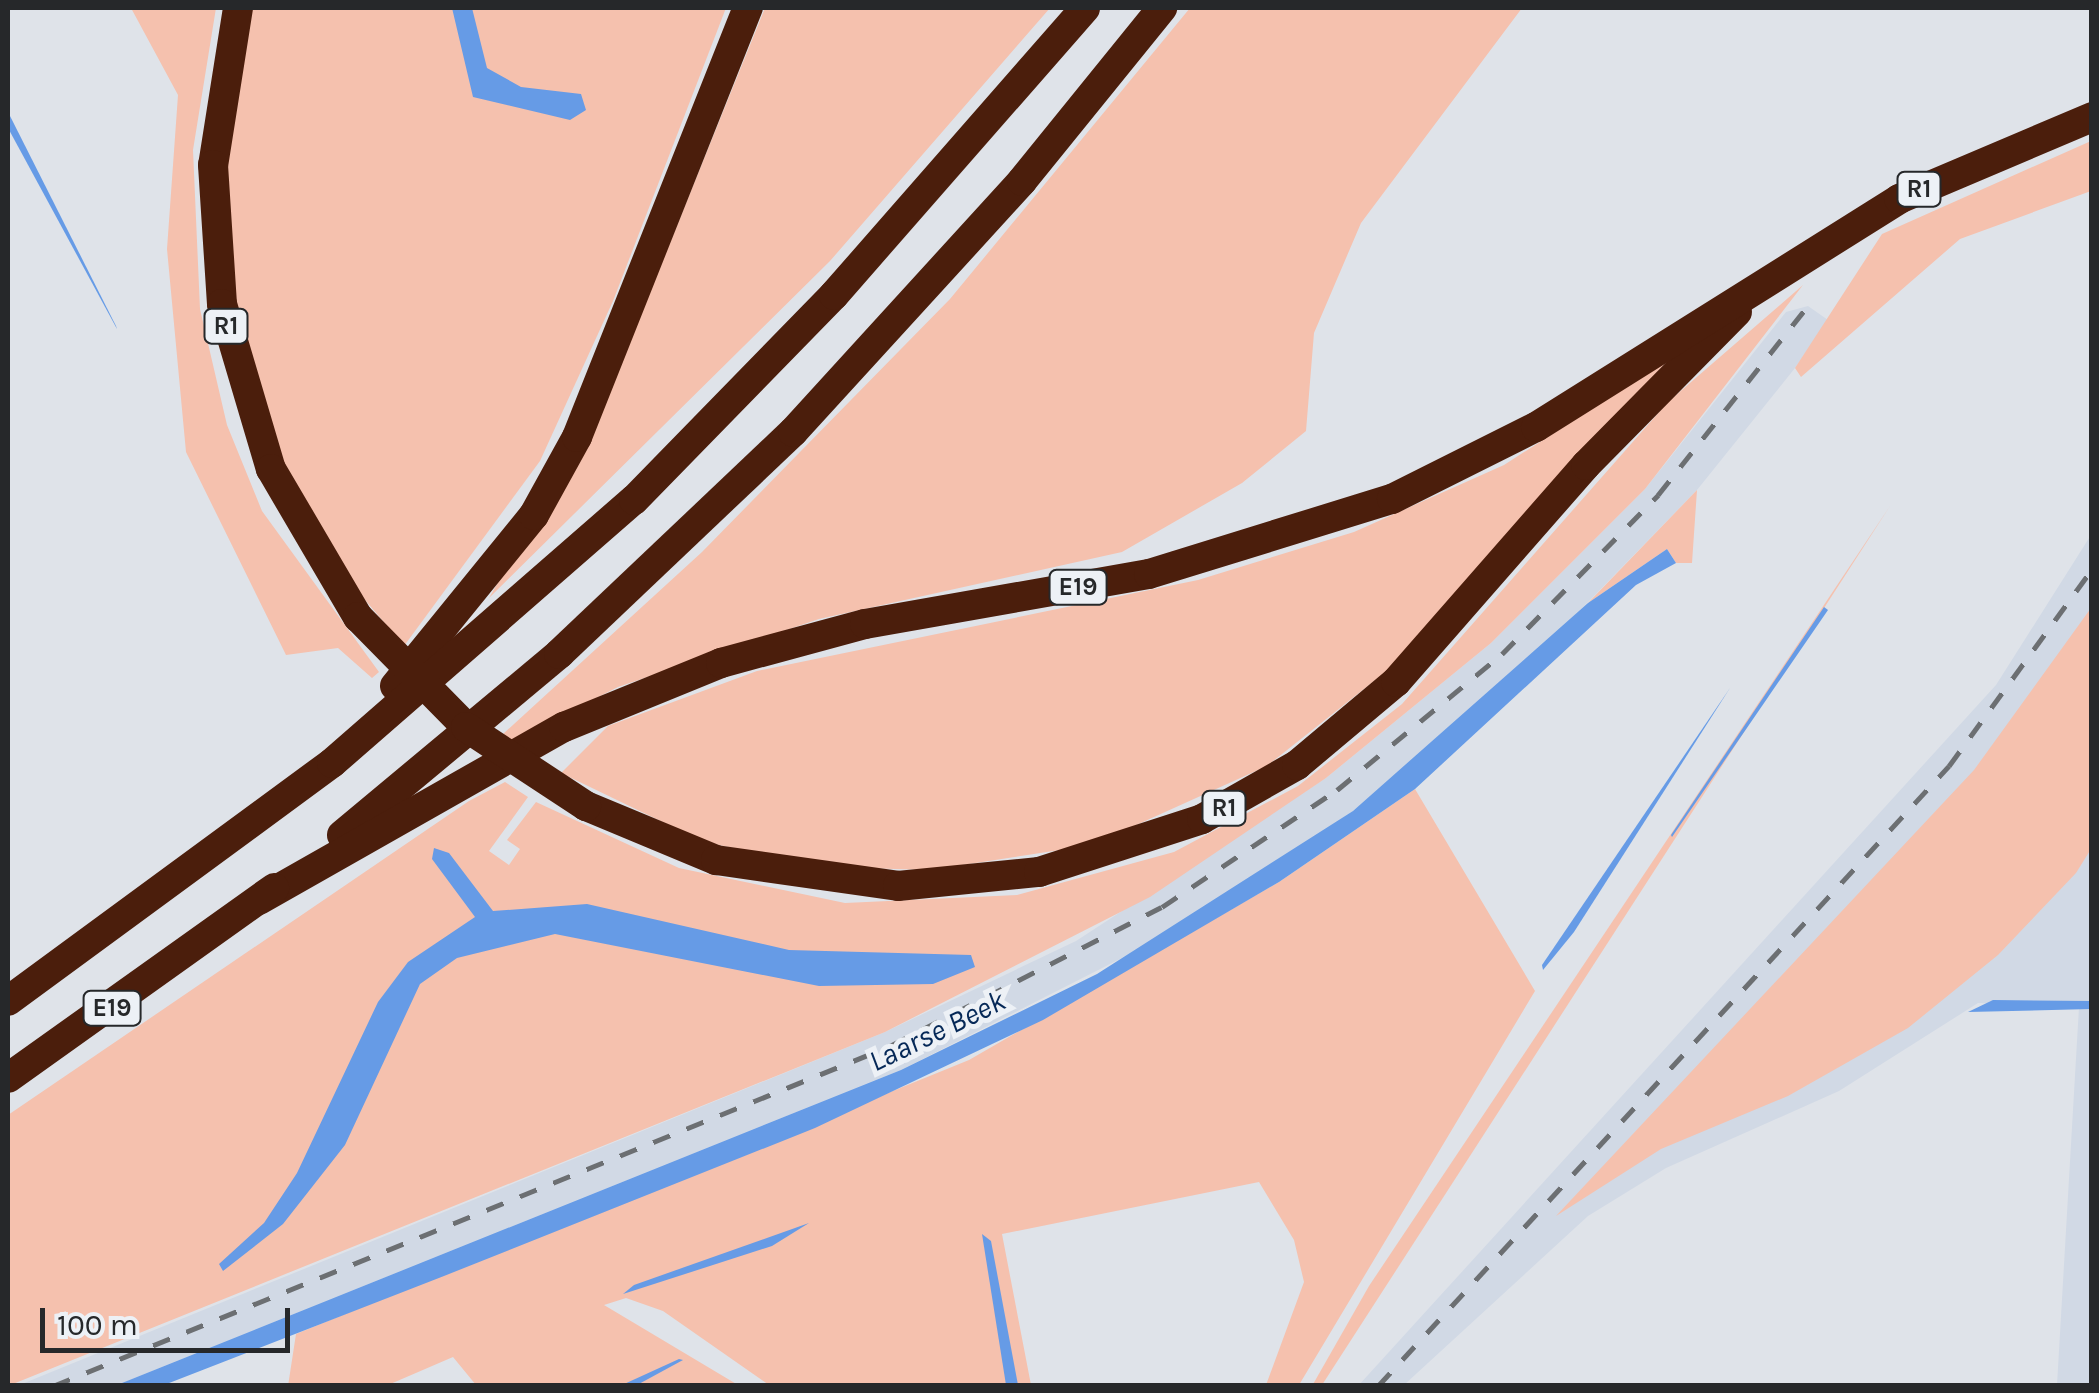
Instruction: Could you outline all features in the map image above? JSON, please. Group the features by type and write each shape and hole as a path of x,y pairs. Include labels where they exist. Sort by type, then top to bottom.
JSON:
{"highway":[{"name":"R1","path":"238,8 213,165 222,304 271,469 358,617 466,727 586,806 716,860 898,886 1053,869 1202,819 1297,765 1396,682 1586,465 1760,287 1898,199 2092,117"},
{"name":"E19","path":"332,763 534,514 569,453 748,8"},
{"name":"E19","path":"8,1001 332,763 675,460 970,144 1085,8"},
{"name":"E19","path":"8,1078 259,900 470,731 702,522 1022,182 1162,8"},
{"name":"E19","path":"259,900 564,727 721,663 865,624 1181,566 1392,499 1536,426 1760,287"}],"shaded area":[{"path":"131,8 216,8 193,150 200,309 227,425 262,511 379,672 372,678 338,648 286,655 186,452 167,249 178,95"},
{"path":"251,8 726,8 613,301 540,461 404,646 327,555 279,459 233,294 226,169"},
{"path":"765,8 1050,8 830,261 489,598 612,386"},
{"path":"1190,8 1522,8 1361,223 1314,333 1306,431 1242,483 1122,552 819,619 618,687 512,741 503,734 702,552 950,299"},
{"path":"2091,141 2091,191 1960,239 1801,377 1795,368 1882,234"},
{"path":"1803,285 1645,489 1491,643 1326,778 1150,897 885,1032 8,1386 8,1115 469,801 505,782 528,797 489,851 509,865 520,849 507,840 536,802 679,868 845,903 1017,895 1174,852 1298,786 1402,704 1668,402"},
{"path":"1808,306 1828,320 1795,368 1697,490 1523,669 1353,811 1173,932 901,1070 117,1385 17,1386 885,1032 1076,941 1326,778 1491,643 1645,489 1786,312"},
{"path":"1669,359 1388,670 1267,766 1092,845 930,870 826,867 704,842 561,773 608,726 757,671 1198,580 1354,532 1504,465"},
{"path":"1697,490 1692,563 1676,563 1667,549 1588,603"},
{"path":"1890,506 1322,1385 1312,1386 1369,1286"},
{"path":"2091,535 2091,1385 2057,1385 2079,1007 1978,1003 1839,1091 1666,1168 1588,1216 1404,1385 1358,1386 1996,685"},
{"path":"2091,608 2091,849 2076,873 1998,955 1908,1028 1788,1096 1661,1149 1556,1216 1974,770"},
{"path":"1415,789 1535,991 1299,1385 1266,1385 1304,1282 1294,1240 1259,1182 1002,1234 1031,1385 769,1385 663,1311 626,1298 604,1305 738,1385 476,1385 453,1357 388,1385 288,1386 296,1334 969,1060 1279,882"}],"water":[{"path":"452,8 472,8 487,68 521,87 581,94 586,110 570,120 473,97"},
{"path":"8,112 116,326 117,329 8,128"},
{"path":"1667,549 1676,563 1636,585 1415,789 1279,882 1043,1020 815,1128 444,1276 164,1385 117,1385 901,1070 1097,974 1353,811 1588,603"},
{"path":"1824,607 1828,610 1672,837 1671,835"},
{"path":"1730,688 1574,932 1543,970 1542,965"},
{"path":"434,848 449,853 493,911 587,904 789,950 971,955 975,967 933,984 819,986 555,934 457,958 420,984 345,1145 283,1224 223,1271 219,1264 264,1223 297,1173 378,1002 408,962 475,917 432,859"},
{"path":"1993,1000 2091,1001 2091,1009 1968,1012"},
{"path":"809,1223 772,1246 623,1294 634,1285"},
{"path":"982,1234 991,1241 1018,1385 1006,1385"},
{"path":"679,1359 683,1360 637,1385 622,1385"}],"railway":[{"path":"53,1386 890,1046 1162,907 1337,790 1502,654 1658,495 1808,306"},
{"path":"1378,1386 1949,766 2092,569"}],"water label":[{"name":"Laarse Beek","path":"937,1031"}]}
